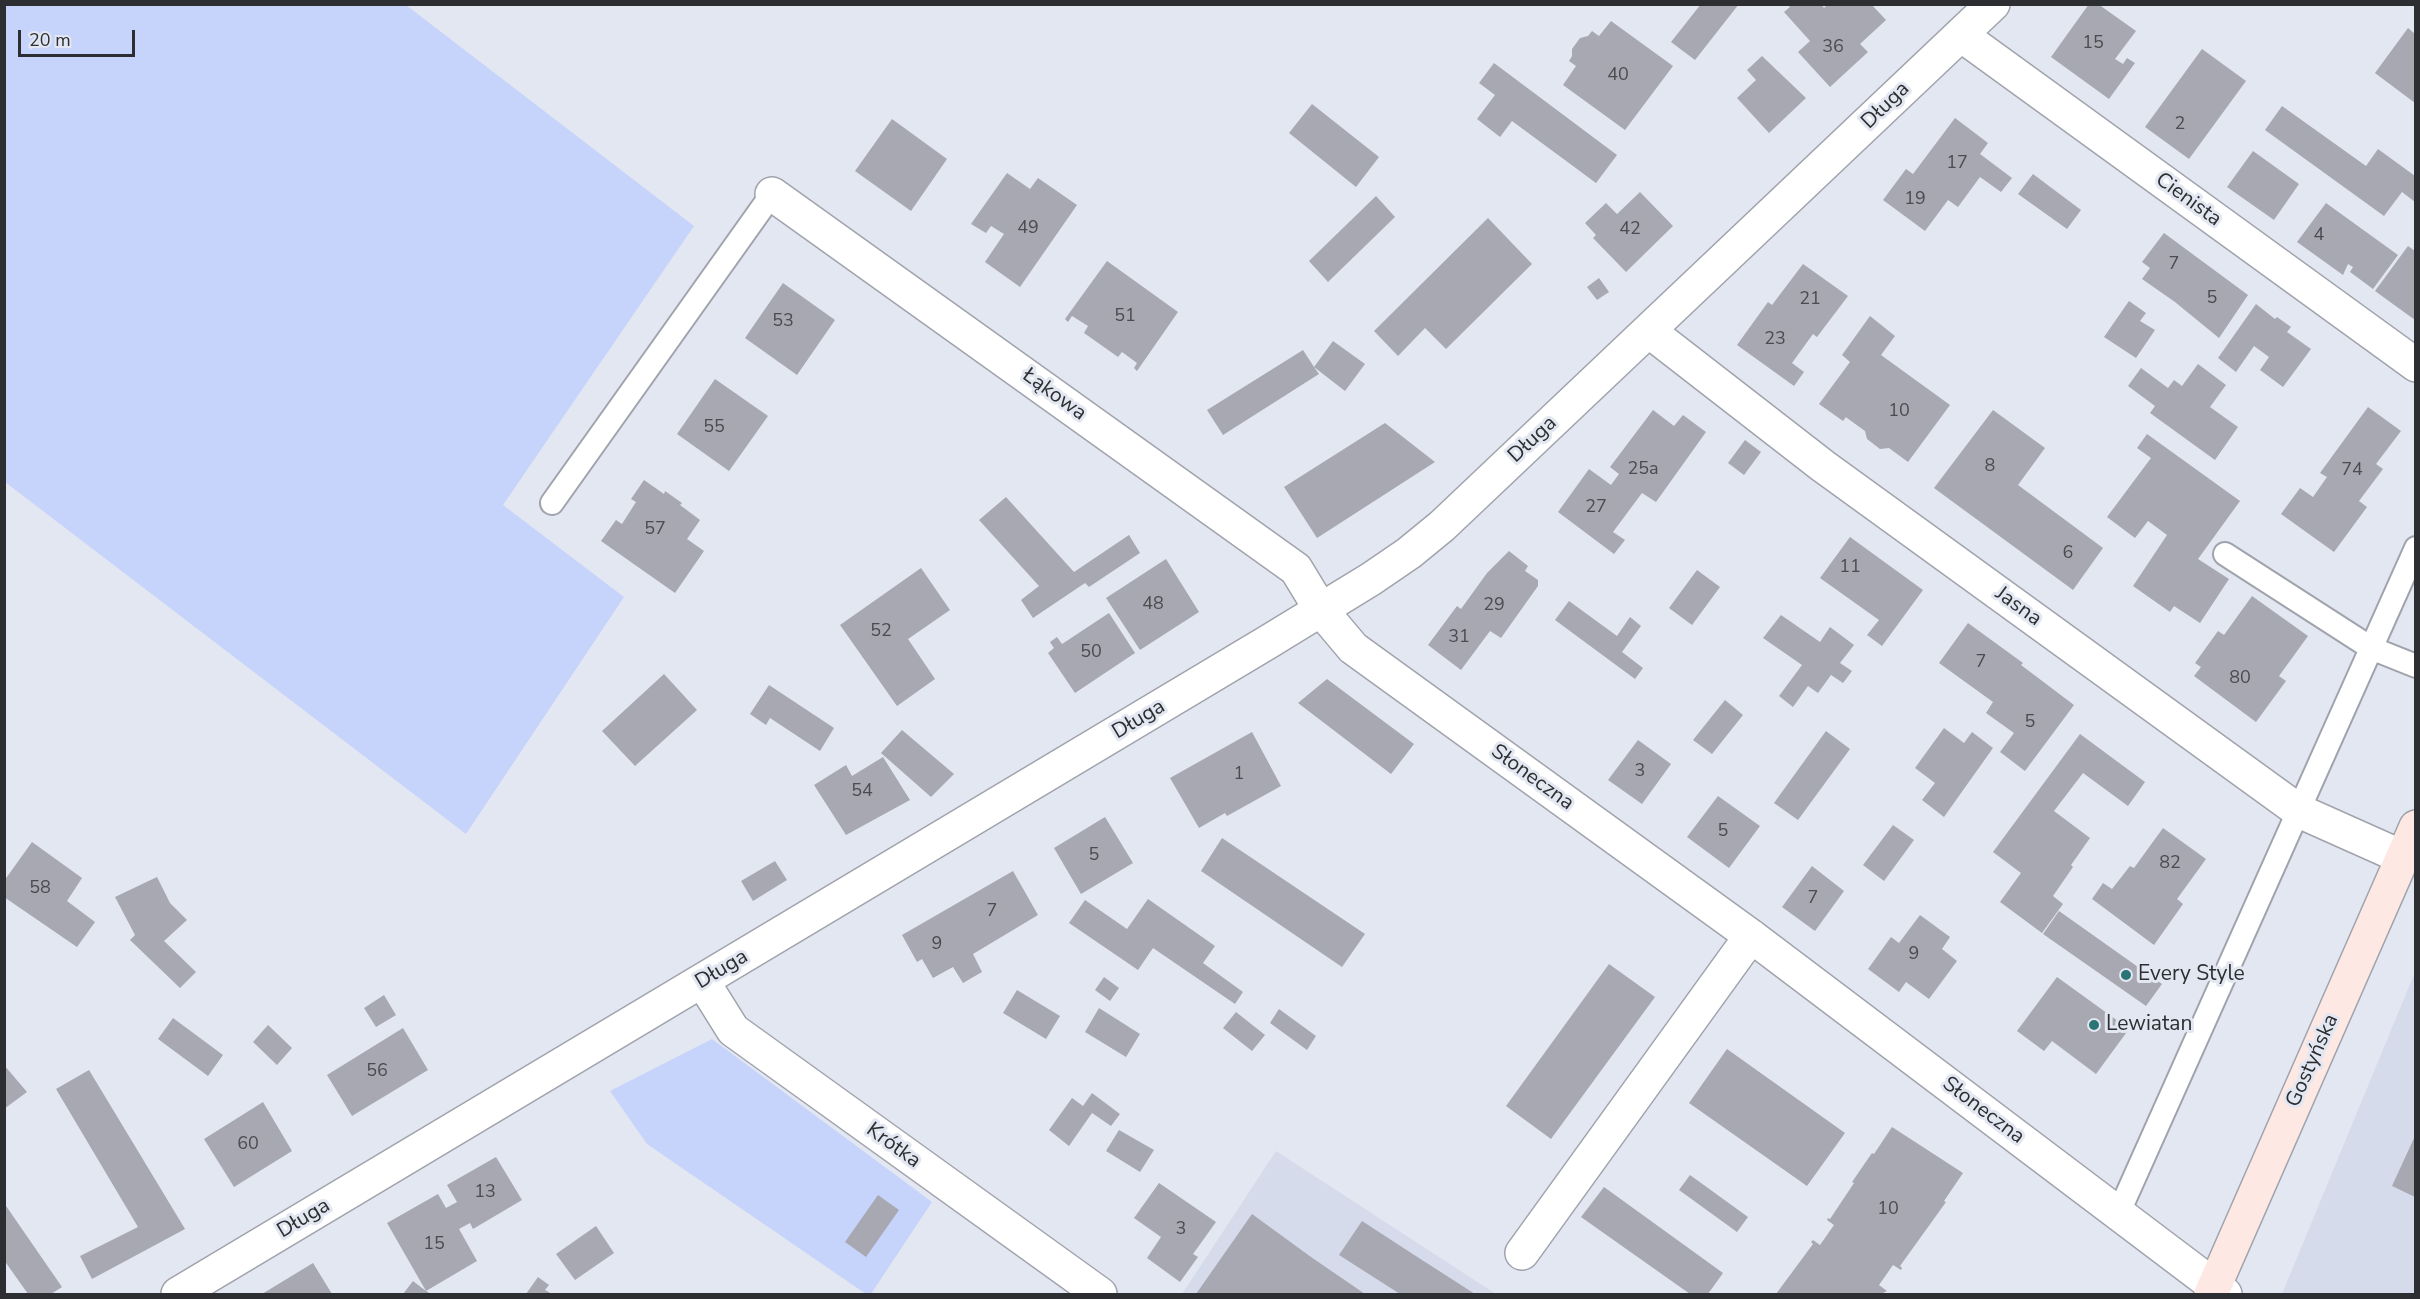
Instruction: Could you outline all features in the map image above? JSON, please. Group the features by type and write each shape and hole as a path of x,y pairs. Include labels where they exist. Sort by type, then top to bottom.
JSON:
{"main road":[{"name":"Gostyńska","path":"2217,1291 2415,827"}],"street":[{"name":"Długa","path":"178,1294 703,982 1371,579 1442,526 1993,4"},
{"name":"Cienista","path":"1961,35 2415,365"},
{"name":"Łąkowa","path":"772,194 1296,569 1321,610"},
{"name":"Jasna","path":"1649,331 1823,466 2299,811 2402,857"},
{"name":"Słoneczna","path":"1321,610 1353,648 1751,936 2119,1212 2217,1291"},
{"path":"1522,1253 1751,936"},
{"name":"Krótka","path":"703,982 733,1030 1100,1294"}],"lane":[{"path":"552,503 772,194"},
{"path":"2119,1212 2415,548"},
{"path":"2225,554 2371,648 2415,666"}],"shaded area":[{"path":"4,5 406,5 694,226 503,505 624,597 466,834 5,482"},
{"path":"2415,972 2415,1294 2282,1294"},
{"path":"712,1039 932,1202 871,1294 866,1294 647,1144 610,1091"},
{"path":"1276,1151 1496,1294 1182,1294"}],"building":[{"path":"1701,4 1739,4 1695,60 1671,42"},
{"path":"1787,4 1821,4 1824,8 1828,4 1871,4 1886,20 1860,44 1868,52 1830,87 1798,52 1810,41 1784,12 1790,7"},
{"path":"2089,4 2098,4 2136,31 2115,59 2123,64 2127,58 2135,63 2109,99 2051,57"},
{"path":"1611,21 1673,66 1625,130 1563,85 1576,66 1569,61 1572,49 1580,38 1588,36 1592,31 1599,36"},
{"path":"2408,28 2415,34 2415,103 2375,73"},
{"path":"2202,49 2246,81 2189,159 2145,127"},
{"path":"1762,56 1806,98 1769,133 1737,98 1756,80 1747,70"},
{"path":"1494,63 1617,155 1596,183 1512,121 1500,137 1477,119 1495,95 1479,83"},
{"path":"1312,104 1379,157 1356,187 1289,133"},
{"path":"2282,106 2366,166 2378,149 2415,176 2415,202 2402,192 2384,216 2265,130"},
{"path":"1955,118 1988,143 1980,154 2012,178 2001,192 1980,177 1958,207 1948,200 1925,231 1883,200 1906,169 1913,174"},
{"path":"892,119 947,159 911,211 855,171"},
{"path":"2253,151 2299,184 2274,220 2227,187"},
{"path":"1007,173 1030,189 1038,178 1077,205 1020,287 985,262 1004,234 991,226 986,233 971,224"},
{"path":"2033,174 2081,210 2067,229 2018,194"},
{"path":"1640,192 1673,226 1626,272 1593,238 1596,235 1585,223 1606,203 1617,214"},
{"path":"1376,196 1395,217 1328,282 1309,261"},
{"path":"2326,203 2398,255 2373,289 2350,272 2353,267 2348,264 2343,275 2297,242"},
{"path":"1488,218 1532,264 1446,349 1425,328 1398,356 1374,331"},
{"path":"2164,233 2248,295 2219,338 2175,302 2142,279 2150,268 2142,262"},
{"path":"2408,246 2415,251 2415,320 2375,291"},
{"path":"1107,261 1178,312 1137,371 1134,368 1137,363 1122,352 1118,357 1084,333 1088,326 1072,316 1068,322 1065,319"},
{"path":"1803,264 1848,296 1817,337 1813,334 1792,363 1804,372 1794,386 1737,345 1768,302 1772,305"},
{"path":"1599,278 1609,292 1597,300 1587,287"},
{"path":"783,283 835,320 797,375 745,338"},
{"path":"2129,301 2146,313 2140,321 2155,330 2136,358 2104,337"},
{"path":"2256,304 2275,319 2277,317 2291,327 2287,332 2311,349 2283,387 2260,370 2269,357 2254,346 2236,372 2218,358"},
{"path":"1870,316 1895,336 1881,355 1950,405 1908,462 1889,448 1880,449 1867,439 1865,431 1846,417 1843,421 1819,404 1850,362 1842,355"},
{"path":"1333,341 1365,364 1345,391 1314,367"},
{"path":"1303,350 1319,374 1223,435 1207,410"},
{"path":"2198,364 2226,385 2210,407 2238,427 2215,460 2150,413 2155,406 2128,386 2141,368 2168,388 2174,380 2182,386"},
{"path":"715,379 768,416 729,471 677,434"},
{"path":"2368,407 2401,431 2376,464 2383,469 2359,501 2367,507 2334,552 2281,514 2300,488 2313,497 2327,477 2320,473"},
{"path":"1653,410 1674,426 1683,415 1706,432 1656,502 1642,493 1613,532 1625,540 1614,554 1558,512 1589,469 1611,485 1619,474 1610,467"},
{"path":"1993,410 2045,448 2018,485 2103,548 2073,590 1934,488"},
{"path":"1385,423 1435,462 1317,538 1284,487"},
{"path":"2147,434 2240,501 2198,559 2229,579 2200,623 2174,606 2170,612 2133,586 2167,535 2148,521 2135,538 2107,517 2151,458 2137,448"},
{"path":"1745,440 1761,452 1744,475 1728,463"},
{"path":"644,480 682,503 680,505 700,520 687,539 704,551 675,593 601,541 616,520 622,524 636,502 631,499"},
{"path":"1006,497 1074,572 1129,535 1140,553 1089,587 1085,583 1033,618 1021,600 1039,586 979,520"},
{"path":"1850,537 1923,590 1882,646 1867,635 1879,620 1820,578"},
{"path":"1509,551 1528,566 1525,571 1538,580 1538,586 1501,638 1490,631 1461,670 1428,645 1457,606 1461,609 1487,573"},
{"path":"1166,559 1199,612 1140,650 1106,598"},
{"path":"921,568 950,610 908,639 935,679 897,706 840,625"},
{"path":"1697,570 1720,587 1692,625 1669,608"},
{"path":"2252,596 2308,636 2279,676 2286,681 2256,722 2194,676 2201,667 2195,663 2218,631 2224,635"},
{"path":"1569,601 1617,636 1630,617 1641,626 1622,652 1643,668 1635,679 1555,620"},
{"path":"1109,613 1135,653 1075,693 1048,653 1054,648 1050,642 1057,637 1062,644"},
{"path":"1781,615 1820,642 1830,627 1854,645 1840,663 1852,671 1843,683 1831,675 1818,693 1808,686 1793,707 1779,696 1802,665 1763,638"},
{"path":"1968,623 2023,663 2021,665 2074,705 2025,771 2000,752 2014,733 1986,713 1993,702 1939,663"},
{"path":"664,674 697,710 635,766 602,731"},
{"path":"1327,679 1414,744 1391,774 1298,703"},
{"path":"769,685 834,728 820,751 770,718 766,725 750,714"},
{"path":"1725,700 1743,715 1712,754 1693,740"},
{"path":"1944,728 1964,743 1972,732 1993,748 1944,817 1922,800 1935,783 1915,768"},
{"path":"902,730 954,774 931,797 881,753"},
{"path":"1826,731 1850,749 1798,820 1774,803"},
{"path":"1252,732 1281,786 1227,816 1225,813 1199,828 1170,778"},
{"path":"2080,734 2145,782 2128,806 2083,773 2054,811 2090,838 2053,896 2063,904 2042,933 2000,902 2021,873 1993,852"},
{"path":"1638,740 1671,764 1642,804 1608,780"},
{"path":"883,757 910,800 846,835 814,785 846,765 852,776"},
{"path":"1718,796 1760,826 1729,868 1687,837"},
{"path":"1105,817 1133,863 1081,894 1054,848"},
{"path":"1893,825 1914,840 1884,881 1863,865"},
{"path":"2163,828 2206,859 2177,899 2183,904 2154,945 2092,899 2103,883 2112,889 2130,866 2134,868"},
{"path":"1222,838 1365,934 1342,967 1201,871"},
{"path":"32,842 82,878 67,901 95,922 77,947 4,897 4,881"},
{"path":"775,861 787,880 753,901 741,881"},
{"path":"1812,866 1844,891 1815,931 1782,907"},
{"path":"1013,871 1038,915 973,954 982,972 963,983 953,967 933,978 922,959 917,962 902,935"},
{"path":"157,877 170,903 187,920 164,941 196,972 180,988 130,940 135,935 115,897"},
{"path":"1148,899 1215,946 1203,963 1243,992 1235,1004 1153,948 1138,970 1069,923 1085,900 1127,929"},
{"path":"2059,911 2162,984 2146,1006 2043,934"},
{"path":"1920,915 1950,937 1942,949 1957,961 1929,999 1906,982 1899,992 1868,969 1891,937 1899,943"},
{"path":"1609,964 1655,997 1551,1139 1506,1106"},
{"path":"1104,977 1119,988 1110,1001 1095,990"},
{"name":"Lewiatan","path":"2057,977 2129,1029 2096,1074 2052,1041 2044,1051 2017,1031"},
{"path":"1017,990 1060,1016 1046,1039 1003,1013"},
{"path":"384,995 396,1015 376,1027 364,1008"},
{"path":"1099,1008 1140,1034 1126,1057 1085,1032"},
{"path":"1279,1009 1316,1036 1307,1050 1270,1023"},
{"path":"1236,1012 1265,1035 1252,1051 1223,1028"},
{"path":"173,1018 223,1055 208,1076 158,1039"},
{"path":"268,1025 292,1048 277,1065 253,1042"},
{"path":"403,1028 428,1070 352,1116 327,1075"},
{"path":"1727,1049 1845,1133 1807,1186 1689,1103"},
{"path":"4,1065 27,1092 4,1109"},
{"path":"89,1070 185,1229 92,1279 80,1256 138,1227 56,1089"},
{"path":"1092,1093 1120,1114 1111,1126 1092,1113 1069,1146 1049,1130 1072,1098 1083,1106"},
{"path":"263,1102 292,1151 234,1187 204,1139"},
{"path":"1892,1127 1963,1173 1944,1201 1946,1202 1900,1266 1901,1270 1893,1265 1879,1285 1887,1291 1881,1294 1776,1294 1813,1244 1811,1242 1813,1240 1820,1245 1834,1225 1827,1220 1828,1218 1830,1219 1854,1183 1852,1182"},
{"path":"1119,1130 1154,1150 1140,1172 1106,1151"},
{"path":"2415,1136 2415,1197 2392,1186"},
{"path":"496,1157 522,1200 473,1229 470,1223 459,1229 477,1261 426,1291 387,1223 438,1194 446,1208 457,1202 447,1185"},
{"path":"1690,1175 1748,1217 1737,1232 1679,1190"},
{"path":"1159,1183 1216,1222 1193,1254 1198,1257 1180,1282 1147,1258 1161,1237 1134,1218"},
{"path":"1604,1187 1723,1273 1708,1294 1690,1294 1581,1217"},
{"path":"878,1195 899,1210 866,1257 845,1242"},
{"path":"4,1203 62,1287 51,1294 28,1294 4,1260"},
{"path":"1252,1214 1311,1257 1365,1294 1196,1294"},
{"path":"1362,1221 1475,1294 1400,1294 1339,1255"},
{"path":"596,1226 614,1253 575,1280 556,1254"},
{"path":"313,1263 332,1294 262,1294"},
{"path":"538,1277 549,1285 545,1290 552,1294 526,1294"},
{"path":"413,1281 426,1291 431,1294 403,1294"}],"place":[{"name":"Every Style","path":"2126,975"},
{"name":"Lewiatan","path":"2094,1025"}]}
